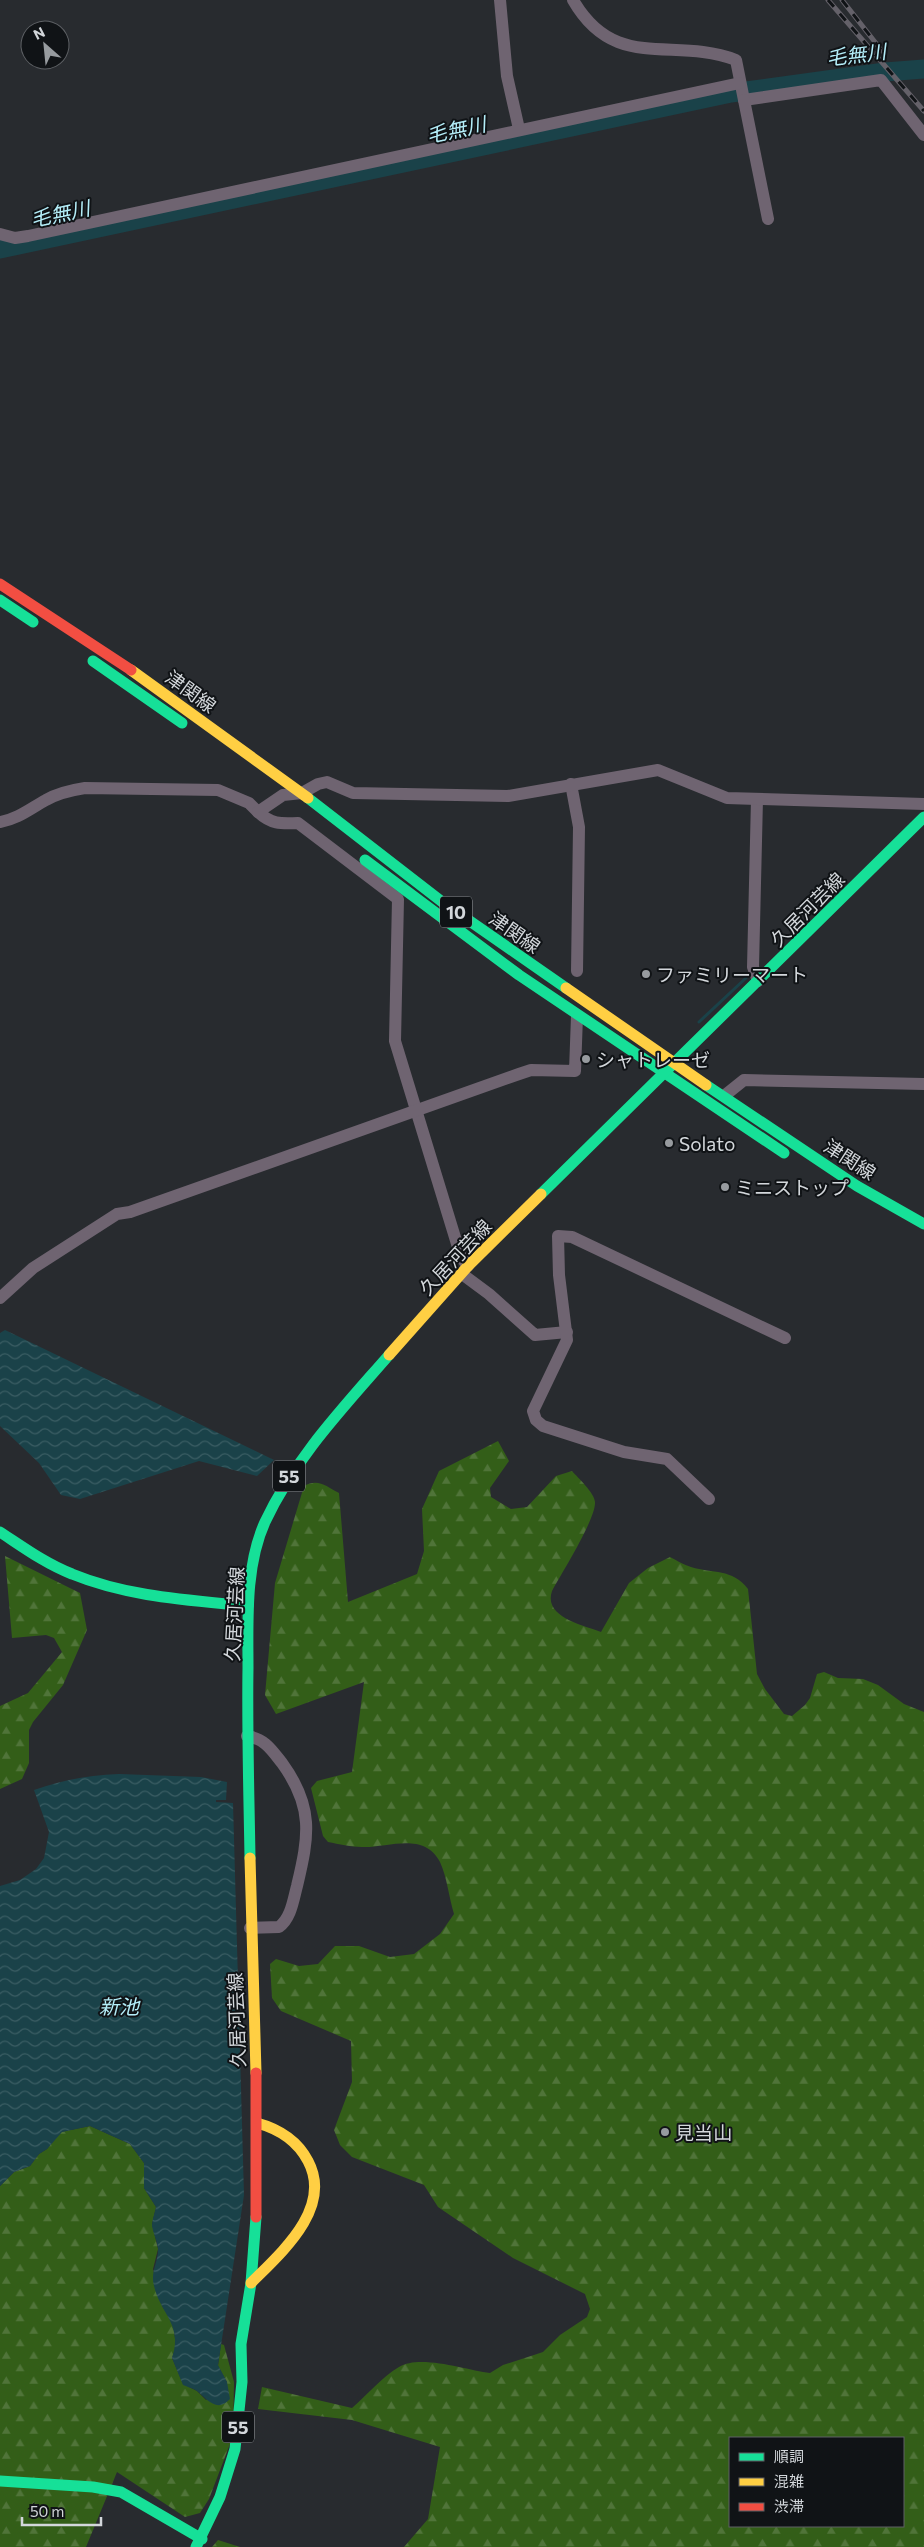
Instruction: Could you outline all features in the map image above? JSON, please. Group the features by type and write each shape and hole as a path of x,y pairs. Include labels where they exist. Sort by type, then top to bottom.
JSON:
{"main road":[{"name":"津関線","path":"0,584 151,683 302,793 441,902 674,1064 857,1186 924,1224"},
{"path":"0,600 44,628"},
{"name":"津関線","path":"84,655 194,731"},
{"path":"280,793 299,808"},
{"name":"久居河芸線","path":"199,2543 223,2488 235,2448 242,2382 241,2344 251,2283 256,2211 257,2123 250,1928 247,1736 248,1606 254,1560 264,1524 290,1474 330,1423 465,1270 674,1064 755,974 924,817"},
{"name":"津関線","path":"330,832 435,915 577,1016 796,1160"},
{"path":"0,1532 53,1565 114,1588 155,1596 248,1606"},
{"path":"251,2283 293,2238 305,2222 311,2210 315,2186 308,2160 301,2150 283,2133 257,2123"},
{"path":"0,2481 93,2487 120,2492 199,2543"}],"street":[{"path":"500,0 507,76 518,129"},
{"path":"573,0 583,18 597,31 628,46 701,53 736,60 768,219"},
{"path":"0,234 15,238 28,236 518,129 742,91 881,80 924,135"},
{"path":"258,812 280,793 302,793 318,784 327,782 353,793 508,796 658,770 727,798 923,803"},
{"path":"571,784 579,827 577,971"},
{"path":"0,822 16,818 46,800 68,791 85,788 218,790 249,803 269,822 280,824 298,823 398,899 395,1041 465,1270 535,1335 567,1332"},
{"path":"755,974 757,799"},
{"path":"0,1298 33,1268 117,1214 130,1212 530,1070 575,1071 577,1016"},
{"path":"724,1096 744,1080 924,1084"},
{"path":"709,1499 667,1459 624,1452 543,1426 536,1420 533,1411 567,1340 559,1275 558,1234 572,1237 785,1338"},
{"path":"247,1736 266,1743 294,1782 303,1800 308,1826 298,1880 288,1918 278,1927 250,1928"}],"green space":[{"path":"498,1441 509,1461 490,1488 491,1497 511,1509 527,1507 556,1476 572,1471 594,1498 594,1510 590,1521 552,1591 551,1600 553,1607 566,1619 601,1632 629,1583 648,1568 670,1557 691,1567 729,1575 742,1582 748,1589 757,1674 765,1689 784,1714 792,1716 805,1705 810,1698 817,1674 824,1672 838,1678 863,1679 878,1685 904,1704 924,1712 924,2547 404,2547 428,2519 440,2447 352,2420 258,2409 262,2387 352,2408 387,2376 408,2363 431,2362 490,2373 503,2365 543,2352 560,2335 587,2317 590,2309 585,2294 513,2258 438,2207 424,2185 352,2157 340,2145 334,2130 352,2082 351,2041 281,2011 272,1998 270,1964 276,1959 299,1966 318,1964 335,1946 359,1946 390,1957 414,1954 440,1934 454,1914 440,1862 433,1852 425,1847 405,1843 362,1847 328,1842 323,1836 311,1788 317,1781 352,1772 364,1682 276,1714 265,1695 275,1583 304,1486 318,1483 339,1493 348,1602 417,1574 424,1551 422,1509 439,1471"},
{"path":"5,1556 80,1593 87,1630 63,1685 33,1722 29,1730 29,1763 22,1779 0,1789 0,1706 28,1693 62,1652 54,1638 46,1635 12,1638"},
{"path":"90,2126 130,2144 144,2163 144,2188 156,2207 152,2224 158,2249 153,2269 162,2306 173,2323 176,2346 172,2358 183,2384 197,2391 206,2400 227,2382 218,2366 221,2344 224,2345 234,2382 233,2436 209,2499 200,2513 185,2517 117,2472 86,2547 0,2547 0,2186 14,2172 30,2166 61,2132"},
{"path":"218,2540 240,2547 212,2547"}],"water":[{"path":"5,1330 274,1460 257,1476 199,1461 80,1499 61,1495 39,1463 0,1426 0,1333"},
{"name":"新池","path":"119,1774 201,1777 227,1782 226,1800 216,1800 216,1802 233,1803 244,2195 218,2365 227,2382 230,2399 221,2405 213,2404 195,2390 183,2385 172,2358 175,2336 170,2320 157,2296 153,2281 158,2253 152,2226 156,2207 144,2188 144,2163 130,2144 90,2126 62,2132 47,2149 39,2154 30,2166 14,2172 0,2186 0,1886 20,1880 36,1869 44,1858 49,1832 34,1790 76,1779"}],"waterway":[{"name":"毛無川","path":"0,249 731,93 885,72 924,69"},
{"path":"699,1022 746,978"}],"railway":[{"path":"828,0 924,111"},
{"path":"842,0 882,51"}],"traffic: fast":[{"path":"0,600 33,622"},
{"path":"93,661 182,723"},
{"path":"308,798 441,901 566,988"},
{"path":"541,1194 924,817"},
{"path":"365,860 519,975 784,1153"},
{"path":"706,1085 857,1186 924,1224"},
{"path":"250,1858 248,1613 254,1557 265,1522 305,1455 337,1414 389,1355"},
{"path":"0,1532 53,1565 93,1582 137,1593 248,1606"},
{"path":"196,2547 220,2497 235,2449 242,2382 241,2344 251,2283 256,2217"},
{"path":"0,2481 93,2487 121,2492 202,2539"}],"traffic: slow":[{"path":"131,670 308,798"},
{"path":"566,988 706,1085"},
{"path":"389,1355 468,1266 541,1194"},
{"path":"250,1858 256,2073"},
{"path":"251,2283 289,2243 300,2228 309,2212 314,2196 314,2178 304,2154 287,2136 257,2123"}],"traffic: jam":[{"path":"0,584 131,670"},
{"path":"256,2073 256,2217"}],"place":[{"name":"ファミリーマート","path":"646,974"},
{"name":"シャトレーゼ","path":"586,1059"},
{"name":"Solato","path":"669,1143"},
{"name":"ミニストップ","path":"725,1187"},
{"name":"見当山","path":"665,2132"}]}
